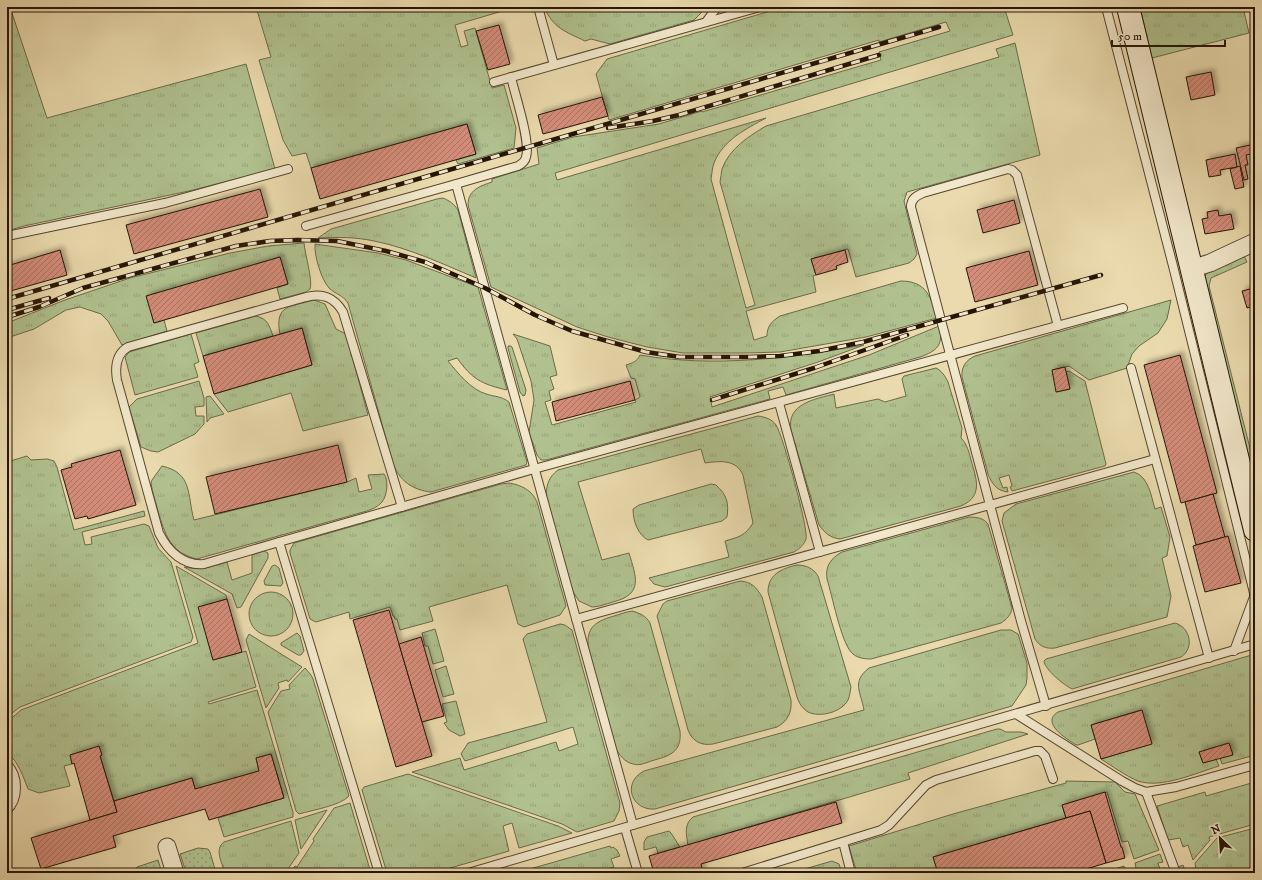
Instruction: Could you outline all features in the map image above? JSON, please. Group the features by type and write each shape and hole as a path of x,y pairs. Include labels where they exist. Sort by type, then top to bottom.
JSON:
{"street":[{"path":"1128,7 1255,530"},
{"path":"1191,269 1210,263 1255,242"},
{"path":"168,847 175,873"}],"lane":[{"path":"538,7 554,65"},
{"path":"706,22 717,7"},
{"path":"494,82 760,7"},
{"path":"1106,7 1173,266 1254,593 1254,597 1234,650"},
{"path":"306,226 456,184 524,163 527,155 525,134 511,78"},
{"path":"7,236 165,203 288,169"},
{"path":"1046,706 1021,621 950,356 911,207 911,202 913,199 918,195 930,191 1008,170 1014,171 1058,326"},
{"path":"456,184 576,619 629,826 638,873"},
{"path":"402,507 343,312 334,300 321,294 306,297 128,347 119,355 116,368 117,380 159,533 167,547 180,559 197,564 204,564 279,542 402,507 534,469 1122,308"},
{"path":"1130,368 1209,658"},
{"path":"779,403 820,552"},
{"path":"576,619 1155,459"},
{"path":"279,542 379,873"},
{"path":"468,873 1255,644"},
{"path":"1016,714 1122,781 1146,792 1176,786 1255,765"},
{"path":"742,873 881,830 885,828 926,785 936,780 1035,751 1040,751 1045,756 1052,779"},
{"path":"7,764 15,777 16,788 14,799 7,810"},
{"path":"1146,792 1176,873"},
{"path":"842,842 851,873"}],"green space":[{"path":"7,7 10,7 47,118 246,64 275,169 189,191 24,226 7,231"},
{"path":"256,7 516,7 455,25 461,47 468,45 464,31 475,28 492,88 504,85 516,128 514,148 458,164 456,160 476,154 467,124 311,168 306,153 292,156 283,140 259,60 271,57"},
{"path":"544,7 707,7 694,20 610,44 591,39 585,41 566,32 556,25"},
{"path":"784,7 1004,7 1013,35 555,173 557,180 766,118 751,126 729,142 718,155 712,169 711,179 746,308 755,305 720,182 722,169 725,162 729,155 740,144 766,126 999,57 996,49 1015,43 1040,155 907,192 904,201 917,254 909,263 856,277 848,249 811,259 816,275 813,276 816,292 746,311 754,340 767,336 770,324 780,316 901,281 917,284 922,287 930,298 937,318 866,337 780,352 683,353 647,347 577,327 491,287 468,205 470,196 476,189 492,182 492,179 539,164 537,148 573,137 659,124 702,112 881,60 879,52 950,31 946,22 879,42 879,40 609,120 596,74 607,59"},
{"path":"1140,7 1243,7 1249,33 1152,58"},
{"path":"443,198 452,203 458,210 476,278 426,257 387,244 353,238 318,238 331,229"},
{"path":"304,243 311,285 310,289 306,292 280,299 277,288 288,284 280,257 147,296 154,323 164,320 167,331 122,345 108,321 101,314 80,307 66,310 34,329 7,338 7,323 65,300 130,278 230,253 268,246"},
{"path":"315,244 378,253 406,260 478,287 507,390 478,380 467,371 457,358 448,361 465,380 480,392 509,402 527,462 526,465 431,492 413,487 403,480 393,463 348,303 344,298 331,290 323,279 316,254"},
{"path":"1244,256 1247,262 1211,278 1209,286 1255,468 1255,502 1204,277 1207,273"},
{"path":"314,300 325,304 336,329 346,334 368,415 303,431 291,393 228,412 214,394 312,365 302,328 280,334 279,324 282,312 286,308"},
{"path":"1171,300 1167,319 1158,333 1139,346 1132,354 1127,368 1089,380 1069,366 1052,370 1057,392 1070,389 1066,372 1069,371 1085,381 1106,464 1105,466 1012,491 1010,487 1012,486 1009,475 999,478 1003,488 1007,487 1008,492 995,486 988,474 962,377 963,367 967,362 975,356"},
{"path":"256,316 266,321 273,336 203,356 196,333"},
{"path":"939,326 941,338 940,343 935,350 920,357 786,395 783,387 768,391 770,399 546,460 541,460 537,455 529,432 534,400 531,381 517,339 513,334 550,346 557,375 550,377 554,389 549,391 551,400 545,402 552,425 636,402 635,400 640,397 635,379 631,378 626,365 636,361 640,355 696,361 752,360 809,354 864,345 818,362 710,397 712,407 869,355"},
{"path":"191,334 199,362 194,364 198,377 135,395 125,357 129,352"},
{"path":"508,346 512,347 526,390 525,395 523,396 520,392"},
{"path":"936,368 943,374 948,382 962,428 961,438 969,451 976,480 976,492 973,497 961,506 840,539 833,538 828,535 819,525 791,430 793,414 804,404 834,394 836,408 878,399 885,402 906,396 902,379 904,376"},
{"path":"199,381 204,398 204,406 195,407 196,416 204,416 204,424 195,434 158,452 141,447 129,407 137,399"},
{"path":"210,396 224,414 210,418 207,422 206,397"},
{"path":"758,416 772,421 776,425 784,446 804,519 806,539 801,547 794,552 669,586 665,587 654,584 649,578 729,557 725,541 741,535 747,531 753,523 743,475 740,470 736,466 727,462 705,463 701,449 578,482 602,560 629,553 635,577 634,589 623,599 592,607 579,601 572,590 546,495 547,487 552,475 558,470"},
{"path":"27,456 31,460 47,459 54,461 57,467 74,530 144,511 145,516 82,532 85,545 92,544 91,537 144,524 149,526 158,548 171,562 193,637 191,642 20,707 7,717 7,462"},
{"path":"162,466 172,469 184,480 189,494 194,520 347,482 356,478 359,492 372,489 368,475 384,474 386,477 387,488 382,502 377,507 367,511 197,559 180,552 166,535 151,483"},
{"path":"1134,472 1139,474 1146,482 1151,493 1155,509 1161,507 1170,537 1167,556 1162,558 1171,596 1167,617 1055,648 1046,648 1041,646 1035,639 1002,521 1004,513 1016,504"},
{"path":"509,483 518,485 529,491 537,502 566,606 560,615 524,627 518,624 507,585 429,607 433,621 400,630 397,619 393,616 390,607 350,619 349,612 316,622 310,619 290,553 294,543"},
{"path":"711,484 716,485 725,496 728,508 727,517 722,521 648,540 641,535 635,523 633,509 639,505"},
{"path":"969,517 982,519 988,524 1012,608 1008,617 1001,623 871,659 855,656 847,646 844,638 827,579 828,566 832,560 842,552"},
{"path":"264,551 268,553 268,558 241,607 237,608 232,594 184,567 210,567 227,562 232,580 252,573 252,555"},
{"path":"275,565 279,568 283,583 281,586 265,585 264,581 272,566"},
{"path":"796,565 809,568 818,576 851,687 849,698 845,704 836,711 830,713 813,714 802,707 797,697 768,592 770,581 777,573"},
{"path":"176,566 226,595 227,599 199,607 213,660 246,651 256,687 208,702 209,704 257,690 293,812 293,817 224,837 218,818 284,798 271,754 256,758 259,771 195,789 192,778 114,801 100,756 102,755 99,747 70,755 72,764 64,766 70,786 39,793 28,789 17,764 7,753 7,722 21,710 198,643"},
{"path":"740,581 753,586 758,590 762,597 791,700 791,708 787,719 777,727 713,744 705,744 695,740 688,730 657,616 663,604 667,601"},
{"path":"271,592 283,596 289,602 293,614 289,626 283,632 271,636 259,632 253,626 249,614 253,602 259,596"},
{"path":"632,611 647,618 650,623 680,731 679,744 673,752 669,755 638,765 625,760 615,748 588,644 590,632 596,624 607,618"},
{"path":"1175,623 1184,629 1189,638 1188,648 1181,657 1072,689 1051,673 1045,665 1044,661 1046,659"},
{"path":"560,624 565,625 572,630 620,803 619,811 614,821 577,832 562,824 412,772 460,758 464,770 556,742 559,751 578,744 573,727 465,761 461,754 468,743 547,722 523,639 527,634"},
{"path":"435,629 444,661 433,664 428,646 425,646 422,633"},
{"path":"1001,630 1011,630 1018,634 1027,663 1026,685 1012,706 655,809 640,806 632,795 631,789 633,782 637,776 644,771 864,710 859,683 863,673 869,668"},
{"path":"297,633 300,636 304,651 301,655 298,655 281,645 281,643"},
{"path":"249,634 302,667 288,682 287,680 278,683 279,688 266,708 246,640"},
{"path":"1255,654 1255,755 1222,764 1220,758 1233,754 1229,743 1199,752 1203,763 1216,759 1219,766 1168,782 1147,783 1133,779 1101,759 1152,743 1141,710 1091,725 1095,739 1078,745 1062,735 1053,726 1053,716 1058,712"},
{"path":"446,666 454,694 443,697 435,670"},
{"path":"305,668 313,679 349,796 333,805 299,814 296,811 268,712 281,691 290,689 289,685"},
{"path":"456,701 465,734 460,736 449,730 444,723 447,722 442,704"},
{"path":"997,729 1006,732 1021,732 1028,734 908,773 910,779 688,845 686,833 687,826 693,817"},
{"path":"408,774 558,826 572,833 519,848 512,823 503,826 509,851 433,873 387,873 362,790 364,787"},
{"path":"1066,781 1115,782 1125,792 1135,794 1159,850 1134,859 1128,841 1122,842 1107,792 1062,805 1066,818 933,857 938,873 857,873 849,846 953,814 1066,783"},
{"path":"1255,782 1255,824 1209,837 1210,840 1193,860 1188,845 1183,847 1180,838 1168,840 1157,806 1205,792 1206,796"},
{"path":"350,803 371,873 290,873 295,866 297,867 314,841 313,839 334,808"},
{"path":"327,810 301,849 295,820"},
{"path":"291,821 299,853 285,873 225,873 219,852 221,845 224,842"},
{"path":"1255,828 1255,873 1186,873 1196,869 1195,863 1217,838"},
{"path":"669,831 680,847 658,853 656,847 644,850 644,842 647,837"},
{"path":"610,846 611,848 613,847 617,850 620,856 611,859 614,867 594,873 516,873"},
{"path":"198,848 208,849 216,873 184,873 186,872 180,854"},
{"path":"1160,854 1163,862 1158,863 1160,869 1165,868 1167,873 1113,873 1112,870 1124,866 1127,872 1136,868 1135,863"},
{"path":"158,860 162,873 133,873 137,867"},
{"path":"832,861 839,864 842,873 791,873"},
{"path":"1183,865 1186,873 1181,873 1178,867"}],"building":[{"path":"499,25 510,64 488,70 476,31"},
{"path":"1211,72 1215,95 1191,100 1186,77"},
{"path":"602,97 608,116 543,134 538,115"},
{"path":"467,124 476,154 320,199 311,168"},
{"path":"1255,144 1255,153 1246,155 1248,165 1245,165 1248,179 1244,180 1236,148"},
{"path":"1235,154 1237,167 1220,170 1221,175 1209,177 1206,160"},
{"path":"1240,166 1244,187 1235,189 1230,169"},
{"path":"260,189 268,217 134,254 126,225"},
{"path":"1014,200 1020,223 983,233 977,210"},
{"path":"1218,210 1219,216 1231,214 1234,229 1205,234 1202,219 1208,218 1207,212"},
{"path":"60,250 67,275 7,292 7,266"},
{"path":"845,250 848,262 836,266 837,269 816,275 811,259"},
{"path":"1029,251 1038,285 975,302 966,268"},
{"path":"280,257 288,284 154,323 146,296"},
{"path":"1250,289 1251,292 1255,291 1255,311 1254,306 1247,308 1242,291"},
{"path":"302,328 312,365 214,394 203,356"},
{"path":"1180,355 1217,493 1181,503 1144,365"},
{"path":"1065,367 1070,389 1056,392 1052,370"},
{"path":"630,381 635,400 556,421 552,402"},
{"path":"338,445 347,482 215,514 206,477"},
{"path":"120,450 136,505 88,519 87,516 75,519 61,470 72,467 71,464"},
{"path":"1213,494 1225,537 1196,545 1185,502"},
{"path":"1228,536 1241,583 1205,592 1193,546"},
{"path":"227,599 242,652 213,660 198,607"},
{"path":"389,610 432,756 396,767 353,620"},
{"path":"421,637 444,716 422,722 399,644"},
{"path":"1142,710 1152,744 1101,759 1091,725"},
{"path":"1229,743 1233,755 1203,763 1199,752"},
{"path":"99,746 102,755 100,756 117,812 90,820 74,763 72,764 70,755"},
{"path":"271,754 284,798 209,820 205,809 113,836 116,847 41,869 31,838 117,812 114,801 192,778 195,789 259,771 256,758"},
{"path":"1105,792 1125,858 1106,863 1090,811 1066,818 1062,805"},
{"path":"836,802 842,823 701,864 703,873 654,873 649,856"},
{"path":"1090,811 1106,863 1073,873 938,873 933,857"}],"railway":[{"path":"7,299 939,27"},
{"path":"608,128 653,121 679,115 879,55"},
{"path":"7,317 39,307 83,288 236,246 270,241 337,241 386,251 425,262 485,288 535,315 572,331 646,352 680,357 780,356 819,351 863,342 1101,275"},
{"path":"7,310 49,298"},
{"path":"712,400 814,368 907,335"}]}
